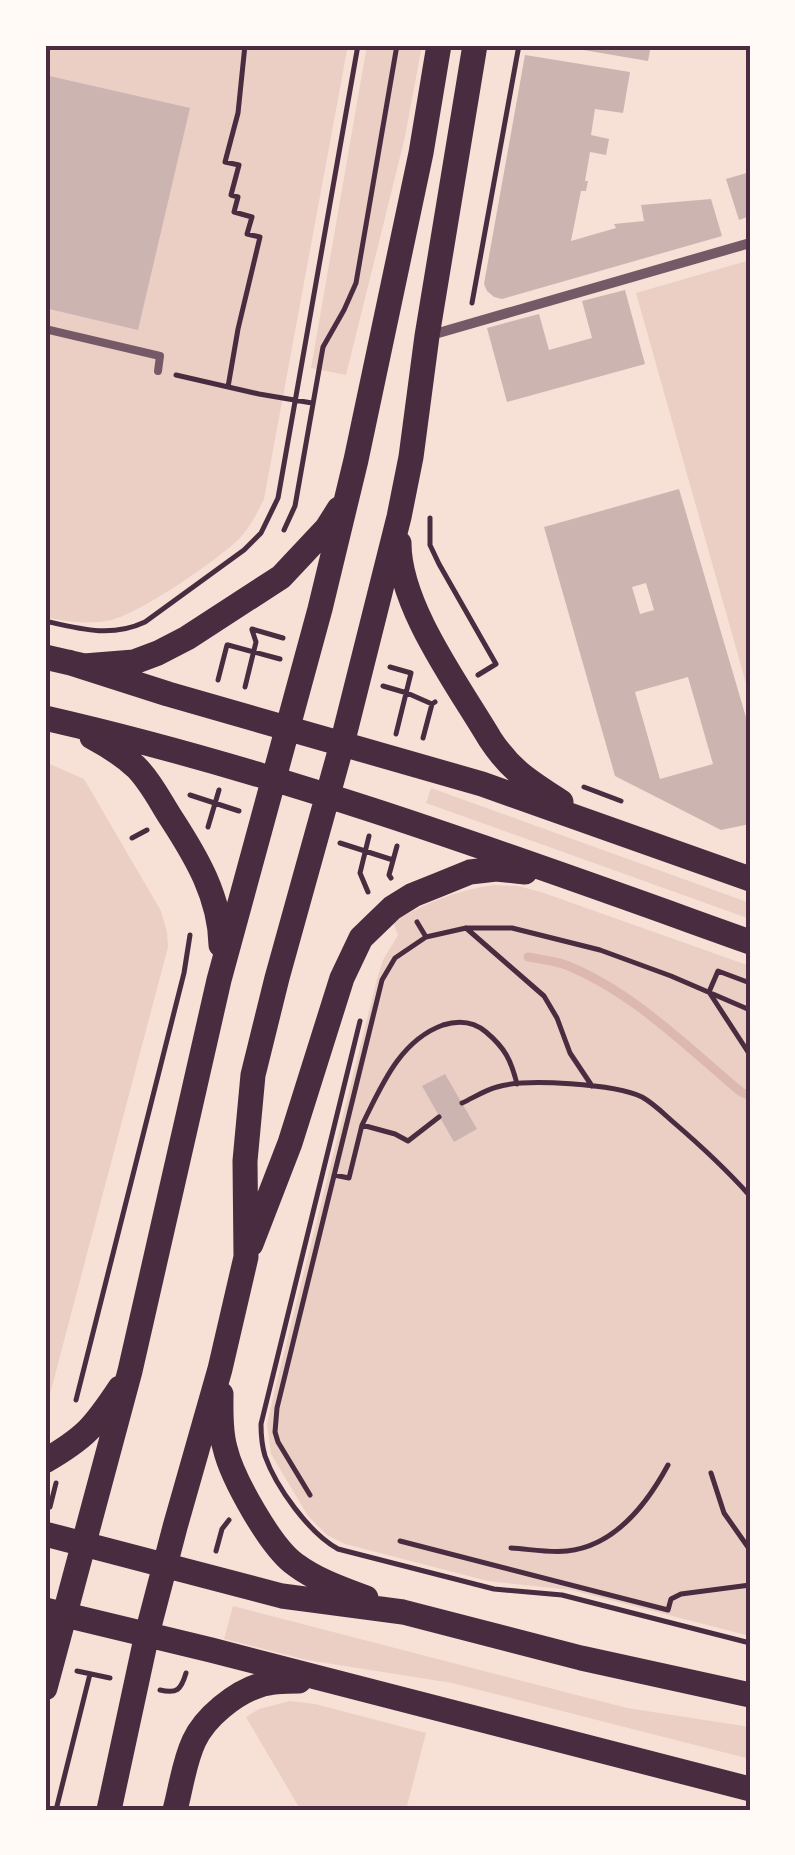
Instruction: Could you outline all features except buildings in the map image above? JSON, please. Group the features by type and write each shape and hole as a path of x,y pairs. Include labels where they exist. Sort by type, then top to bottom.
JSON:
{"main road":[{"path":"45,1688 55,1613 84,1544 130,1371 219,980 348,496 421,154 439,45"},
{"path":"246,1257 244,1161 253,1075 342,744 411,457 475,45"},
{"path":"56,659 84,666 134,662 187,638 282,576 327,528 348,496"},
{"path":"398,517 404,581 418,616 502,757 516,773 565,804 628,835"},
{"path":"56,659 482,784 750,879"},
{"path":"50,719 327,796 750,942"},
{"path":"50,719 96,739 135,766 150,784 187,842 216,902 220,926 219,980"},
{"path":"109,1810 164,1565 220,1369 246,1257 290,1143 342,978 361,938 382,916 413,895 470,872 496,869 589,884"},
{"path":"220,1369 223,1444 230,1466 281,1551 312,1575 403,1612"},
{"path":"46,1460 78,1442 91,1429 130,1371"},
{"path":"47,1524 84,1544 282,1596 403,1612 581,1658 750,1695"},
{"path":"55,1613 750,1789"},
{"path":"175,1810 193,1742 209,1720 233,1699 262,1684 339,1683"}],"street":[{"path":"427,336 750,243"}],"lane":[{"path":"45,329 160,356 158,371"}],"path":[{"path":"228,387 260,237 247,234 252,217 234,212 238,197 231,195 239,165 225,162 238,112 245,45"},
{"path":"45,621 91,632 130,629 244,550 261,533 278,498 358,45"},
{"path":"283,533 295,506 326,339 356,283 397,45"},
{"path":"466,325 519,45"},
{"path":"158,371 313,403"},
{"path":"238,604 256,642 238,714"},
{"path":"390,757 412,674 442,657"},
{"path":"187,842 211,822 226,765"},
{"path":"584,786 636,806"},
{"path":"376,812 360,873 382,916"},
{"path":"74,1405 184,973 190,922"},
{"path":"466,928 544,996 558,1018 570,1053 592,1086"},
{"path":"310,1495 278,1442 275,1422 280,1390 386,971 402,951 426,937 466,928 512,928 559,938 636,963 750,1010"},
{"path":"709,992 718,971 750,983"},
{"path":"709,992 750,1055"},
{"path":"364,1008 261,1424 264,1454 276,1478 306,1524 338,1548 494,1588 562,1595 750,1643"},
{"path":"334,1174 349,1178 362,1125 375,1096 402,1054 436,1028 456,1022 476,1025 510,1059 517,1084"},
{"path":"462,1104 496,1087 517,1084 592,1086 642,1097 716,1160 750,1196"},
{"path":"362,1125 408,1142 440,1117"},
{"path":"46,1460 56,1485 47,1524"},
{"path":"511,1548 566,1552 600,1540 616,1531 644,1504 668,1465"},
{"path":"710,1473 724,1513 750,1550"},
{"path":"400,1542 668,1610 671,1599 680,1594 750,1585"},
{"path":"56,1810 90,1674"}],"shaded area":[{"path":"45,45 348,45 264,499 243,535 228,549 137,609 99,622 45,617"},
{"path":"367,45 422,45 405,137 346,375 311,368"},
{"path":"750,260 750,698 636,293"},
{"path":"45,762 84,779 161,911 168,947 45,1413"},
{"path":"431,788 750,903 750,919 426,803"},
{"path":"494,885 541,892 750,966 750,1636 571,1590 488,1581 345,1544 327,1535 308,1516 271,1454 267,1424 275,1389 377,979 398,935 393,922 442,898"},
{"path":"233,1606 627,1708 750,1727 750,1759 452,1683 307,1660 224,1639"},
{"path":"290,1701 426,1733 406,1810 300,1809 246,1717 259,1709"}],"waterway":[{"path":"528,957 566,965 614,990 750,1096"}]}
